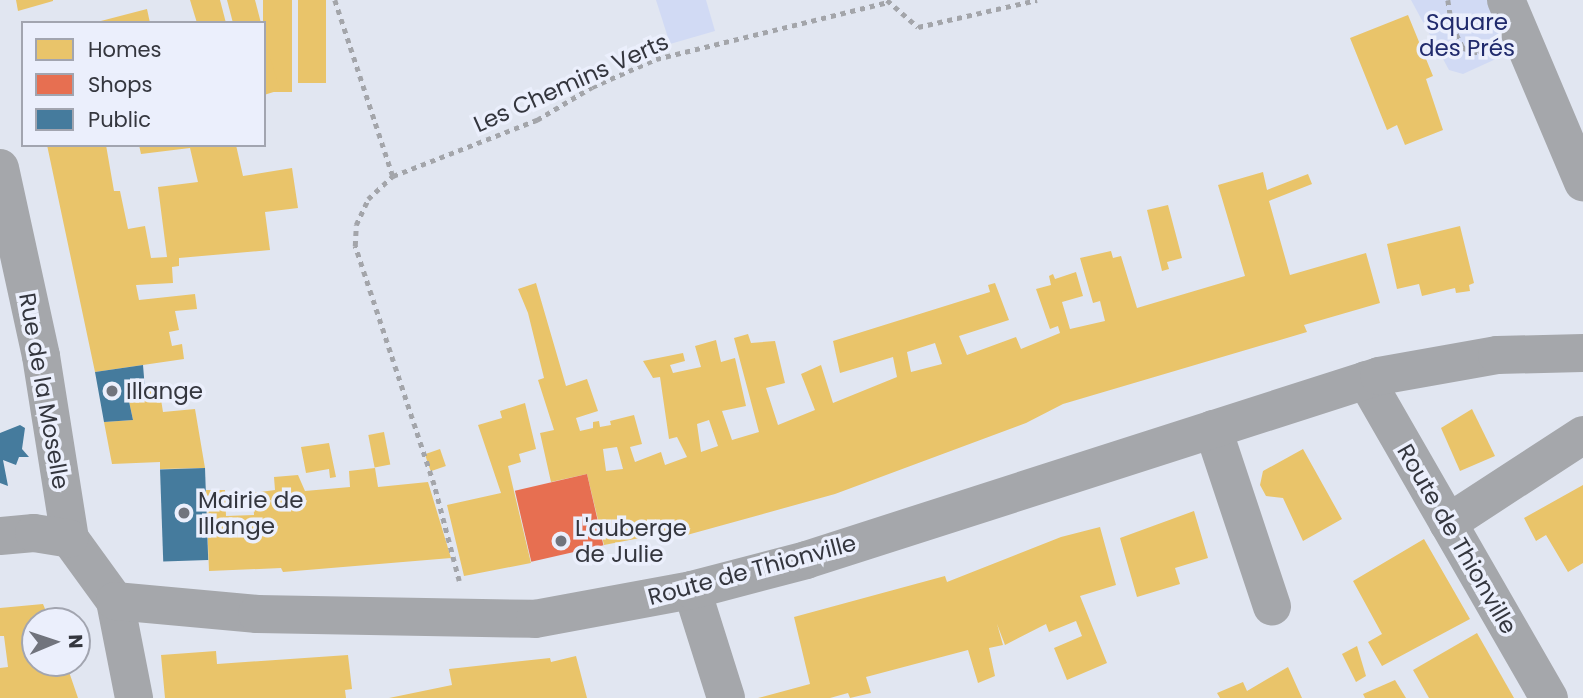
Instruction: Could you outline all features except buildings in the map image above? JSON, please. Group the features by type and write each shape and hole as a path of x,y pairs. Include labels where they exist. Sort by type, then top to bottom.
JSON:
{"street":[{"path":"1506,0 1583,182"},
{"name":"Rue de la Moselle","path":"0,168 41,356 70,539 115,601"},
{"name":"Route de Thionville","path":"115,601 257,614 535,619 692,590 806,560 1366,380 1497,355 1583,353"},
{"name":"Route de Thionville","path":"1366,380 1549,698"},
{"path":"1213,429 1272,606"},
{"path":"1448,523 1583,435"},
{"path":"0,536 34,533 70,539"},
{"path":"692,590 726,698"},
{"path":"115,601 134,698"}],"path":[{"path":"335,0 393,176"},
{"name":"Les Chemins Verts","path":"476,618 460,584 434,485 355,246 356,225 368,199 393,176 537,120 592,88 656,59 887,1 918,27 1037,0"},
{"path":"1448,0 1452,25 1463,48 1478,53 1488,42"}],"green space":[{"path":"656,0 706,0 715,31 670,44"},
{"name":"Square des Prés","path":"1411,0 1487,0 1509,53 1463,74 1449,70"}],"place":[{"name":"Illange","path":"112,391"},
{"name":"Mairie de Illange","path":"184,513"},
{"name":"L'auberge de Julie","path":"561,541"}]}
